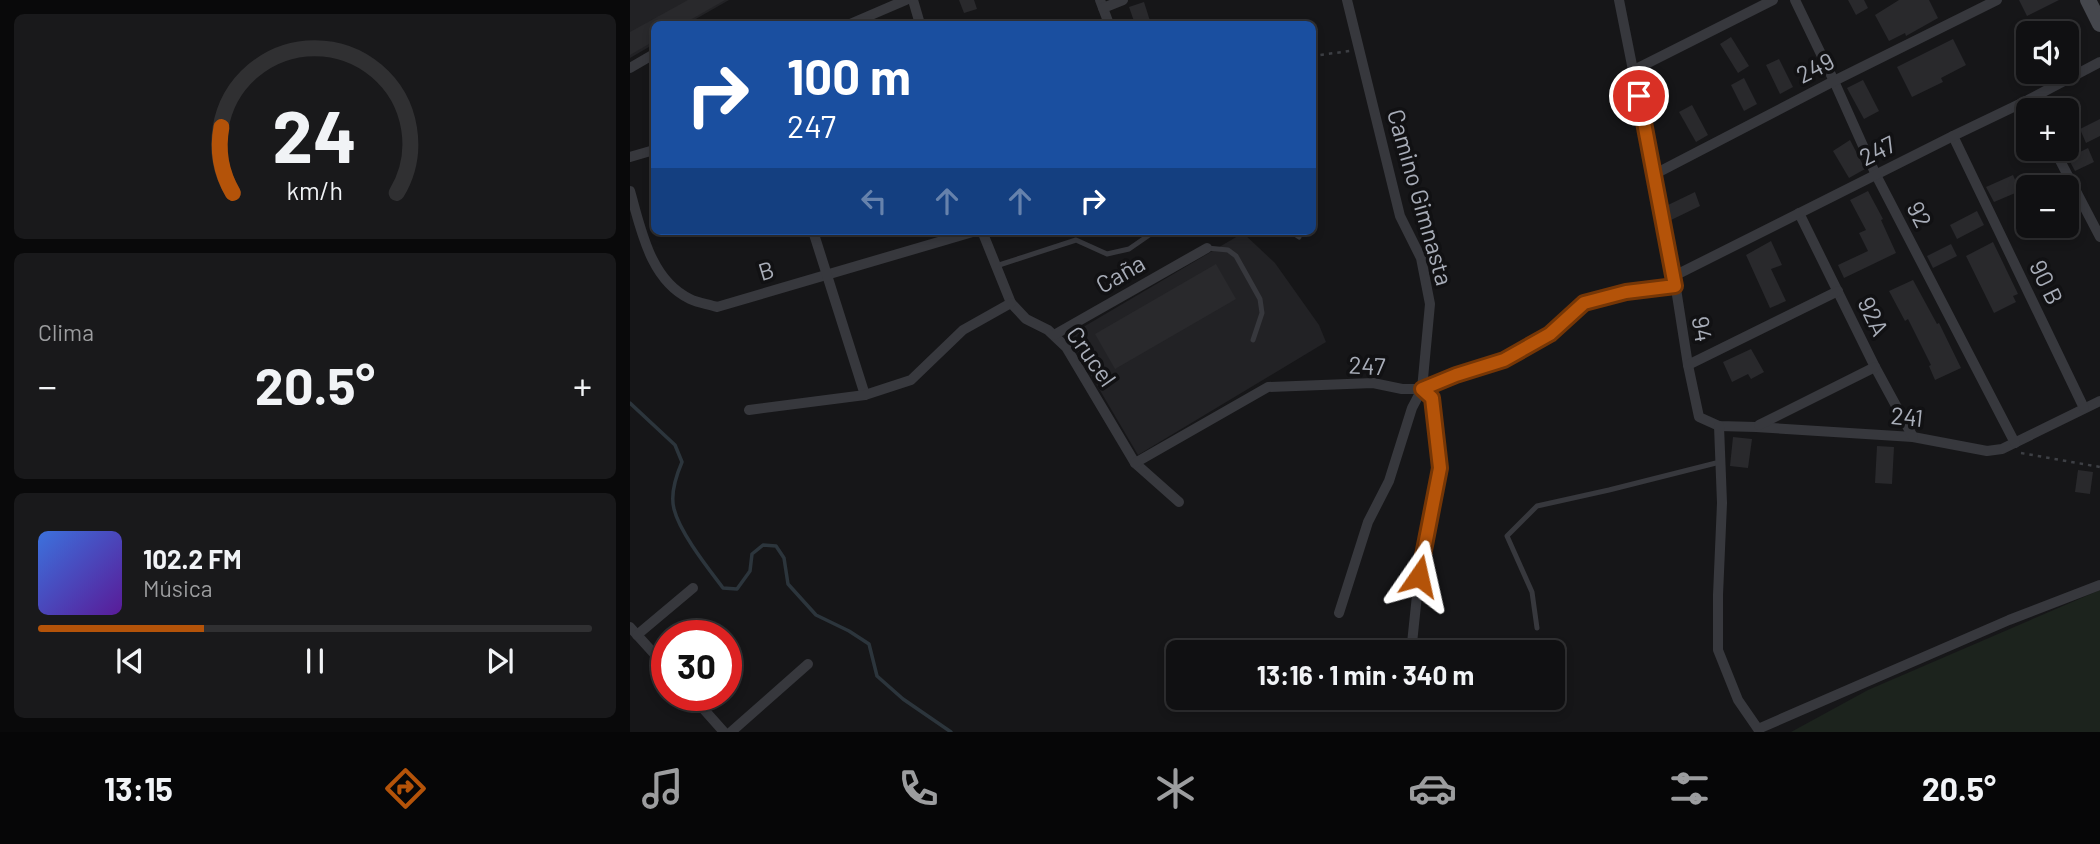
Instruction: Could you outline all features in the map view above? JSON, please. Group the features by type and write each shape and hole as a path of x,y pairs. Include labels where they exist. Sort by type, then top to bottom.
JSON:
{"street":[{"path":"857,21 906,0"},
{"path":"913,0 919,21"},
{"path":"1108,21 1101,4 1123,0"},
{"name":"Camino Gimnasta","path":"1347,0 1401,216 1421,258 1430,304 1422,389 1432,398 1440,468 1419,576 1412,640"},
{"name":"94","path":"1619,0 1699,417"},
{"path":"1634,70 1773,0"},
{"name":"92","path":"1794,0 1876,175 2015,443"},
{"name":"249","path":"1653,175 1997,0"},
{"path":"2088,0 2100,24"},
{"path":"630,68 651,56"},
{"name":"247","path":"2042,98 2100,62"},
{"name":"247","path":"1135,463 1268,387 1373,383 1402,389 1422,389 1504,360 1550,334 1584,303 1674,281 1799,213 1953,135 2016,111"},
{"name":"90 B","path":"1953,135 2084,408"},
{"path":"630,157 651,151"},
{"path":"2060,161 2100,237"},
{"name":"B","path":"630,191 646,247 660,272 672,286 690,299 717,307 962,235"},
{"name":"92A","path":"1799,213 1875,367 1913,437"},
{"path":"814,235 865,395"},
{"name":"Crucel","path":"984,235 1011,303 1026,318 1054,335 1066,347 1135,463 1180,502"},
{"name":"Caña","path":"1054,335 1207,248"},
{"path":"1688,365 1838,291"},
{"path":"749,410 865,395 911,380 963,330 1011,303"},
{"path":"1756,427 1875,367"},
{"path":"1339,613 1368,522 1389,481 1412,408 1422,389"},
{"name":"241","path":"1699,417 1719,426 1913,437 1987,451 2002,449 2100,401"},
{"path":"1719,426 1722,503 1718,650 1738,700 1758,729 2009,620 2100,584"},
{"path":"651,650 634,631 693,588"},
{"path":"731,732 808,664"},
{"path":"705,711 724,732"}],"lane":[{"path":"996,266 1076,240 1107,254 1129,249 1149,235"},
{"path":"1207,248 1228,250 1236,256 1260,299 1262,313 1253,340"},
{"path":"1536,628 1532,592 1507,536 1537,506 1720,463"}],"path":[{"path":"1316,56 1360,50"},
{"path":"2002,449 2100,467"}],"shaded area":[{"path":"630,0 729,0 692,21 651,21 651,46 630,58"},
{"path":"1240,235 1245,235 1275,263 1319,325 1326,342 1138,455 1068,336"},
{"path":"2100,590 2100,732 1791,732 1868,690"}],"building":[{"path":"688,0 725,0 688,21 651,21 651,43 630,55 630,32"},
{"path":"959,0 974,0 977,9 964,13"},
{"path":"1848,0 1864,0 1868,8 1856,15"},
{"path":"1899,0 1929,0 1938,18 1906,36 1905,33 1889,41 1875,15"},
{"path":"2019,0 2059,0 2027,16"},
{"path":"1144,2 1150,21 1134,21 1129,7"},
{"path":"1731,37 1749,66 1738,73 1720,44"},
{"path":"1953,39 1966,65 1941,78 1943,82 1912,97 1897,67"},
{"path":"1779,59 1793,87 1780,94 1766,65"},
{"path":"1744,78 1757,104 1744,111 1731,85"},
{"path":"1863,80 1879,111 1864,119 1847,88"},
{"path":"1692,105 1708,135 1696,142 1679,112"},
{"path":"2100,119 2100,136 2086,143 2080,129"},
{"path":"1850,140 1865,169 1849,178 1833,151"},
{"path":"2088,148 2094,162 2075,171 2070,161 2079,161 2079,152"},
{"path":"2013,175 2016,193 1994,202 1986,187"},
{"path":"1868,191 1883,219 1881,220 1896,253 1844,278 1838,265 1868,251 1859,233 1866,230 1850,200"},
{"path":"1695,192 1700,206 1671,220 1668,205"},
{"path":"1977,211 1984,225 1957,239 1950,225"},
{"path":"1771,241 1782,265 1771,269 1786,301 1770,308 1746,255"},
{"path":"1993,242 2018,294 2013,296 2016,302 1994,313 1966,256"},
{"path":"1951,244 1957,256 1933,268 1927,256"},
{"path":"1216,264 1236,299 1115,369 1095,334"},
{"path":"1913,280 1937,324 1939,323 1961,368 1935,380 1929,366 1931,365 1908,319 1905,321 1889,291"},
{"path":"1751,349 1764,372 1751,379 1748,374 1732,382 1723,362"},
{"path":"1733,437 1752,439 1748,468 1730,466"},
{"path":"1877,446 1894,447 1892,484 1875,483"},
{"path":"2078,470 2093,472 2090,494 2075,492"}],"waterway":[{"path":"630,403 675,445 682,462 673,491 677,518 702,561 723,588 737,589 750,571 752,554 763,545 776,546 784,558 788,584 816,615 869,644 877,676 903,699 951,732"}],"route":[{"path":"1419,576 1440,468 1432,398 1422,389 1504,360 1550,334 1584,303 1626,292 1675,286 1639,96"}]}
